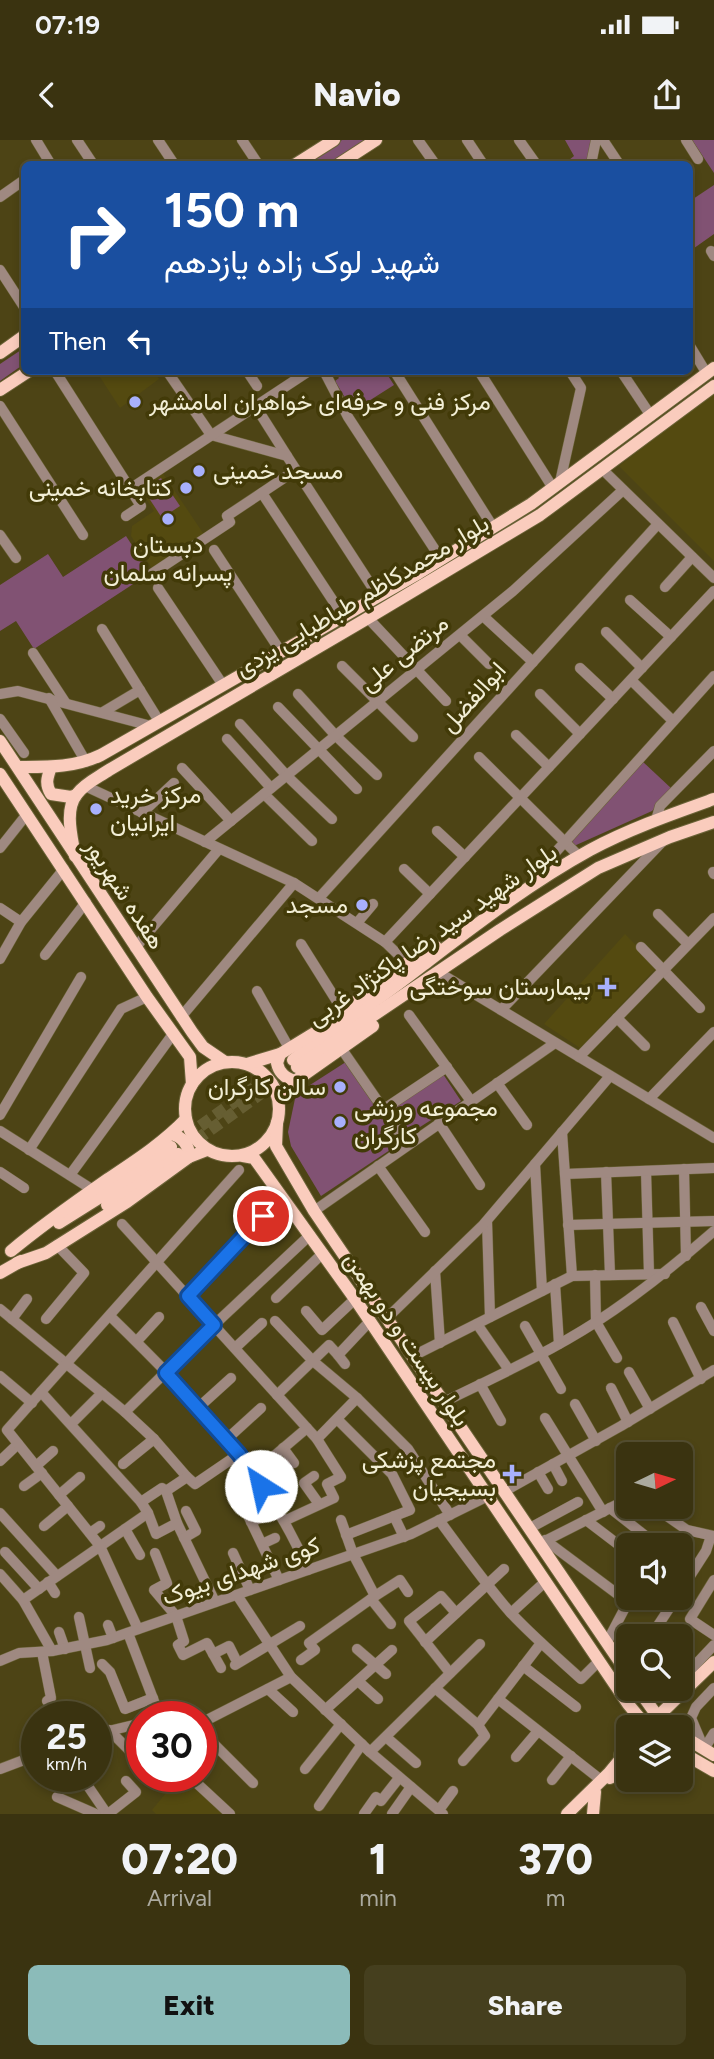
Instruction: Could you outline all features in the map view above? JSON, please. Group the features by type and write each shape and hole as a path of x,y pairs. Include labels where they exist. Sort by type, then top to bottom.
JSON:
{"main road":[{"path":"344,161 376,140"},
{"path":"301,161 332,141"},
{"path":"0,353 21,338"},
{"name":"بلوار محمدکاظم طباطبایی یزدی","path":"80,791 109,769 368,618 423,578 441,559 556,485 711,371"},
{"path":"0,390 23,375"},
{"name":"بلوار محمدکاظم طباطبایی یزدی","path":"18,766 51,767 86,762 378,596 423,578 540,515 714,386"},
{"name":"هفده شهریور","path":"0,741 181,1017 203,1047 225,1062"},
{"path":"51,767 46,786 51,794 71,797 80,791"},
{"name":"هفده شهریور","path":"1,776 147,997 190,1057"},
{"path":"75,856 71,808 80,791"},
{"name":"بلوار شهید سید رضا پاکنژاد غربی","path":"290,1057 384,995 525,888 579,856 656,820 714,799"},
{"path":"295,1081 281,1073 277,1063 438,972 598,868 714,822"},
{"path":"247,1064 268,1079 275,1090 279,1102 277,1124 270,1138 258,1149 243,1156 219,1155 197,1142 186,1119 187,1095 201,1074 212,1066 225,1062 247,1064 290,1057 316,1032 407,963 450,943"},
{"path":"279,1102 295,1081 422,991 438,972"},
{"path":"192,1084 190,1057 198,1059 202,1056 203,1047"},
{"path":"9,1257 46,1253 127,1202 177,1148 186,1119"},
{"name":"بلوار بیست و دو بهمن","path":"277,1124 276,1146 314,1211 530,1528 543,1541 549,1556 616,1655"},
{"path":"9,1257 177,1148"},
{"path":"0,1273 9,1257 36,1230 93,1190 177,1148 207,1150"},
{"name":"بلوار بیست و دو بهمن","path":"243,1156 254,1158 323,1253 616,1688"},
{"path":"269,1177 271,1164 277,1161 286,1164"},
{"path":"420,1395 433,1386"},
{"path":"536,1566 549,1556"},
{"path":"669,1715 714,1662"},
{"path":"670,1715 714,1672"},
{"name":"بلوار بیست و دو بهمن","path":"626,1701 637,1715"},
{"path":"705,1755 714,1770"},
{"path":"593,1814 603,1781 616,1761"},
{"path":"574,1814 616,1765"},
{"path":"567,1814 616,1769"},
{"path":"603,1781 616,1775"}],"street":[{"path":"36,140 49,161"},
{"path":"77,140 91,161"},
{"path":"158,140 172,161"},
{"path":"242,140 256,161"},
{"path":"418,140 433,161"},
{"path":"467,140 481,161"},
{"path":"519,140 534,161"},
{"path":"592,161 596,140"},
{"path":"603,140 617,161"},
{"path":"686,140 698,159"},
{"path":"0,197 21,182"},
{"path":"0,270 21,302"},
{"path":"693,350 711,371"},
{"path":"58,375 142,506 126,516"},
{"path":"170,375 211,435 287,456"},
{"path":"250,375 257,386"},
{"path":"130,489 303,375"},
{"path":"326,375 348,417 441,559"},
{"path":"397,375 493,527"},
{"path":"482,375 556,485"},
{"path":"556,485 581,388 573,375"},
{"path":"624,375 651,416"},
{"path":"0,406 83,535"},
{"path":"256,407 378,596"},
{"path":"602,469 714,579"},
{"path":"150,576 230,522 227,516 296,470"},
{"name":"مرتضی علی","path":"205,842 513,591 623,490"},
{"path":"262,493 343,616"},
{"name":"ابوالفضل","path":"319,898 658,524"},
{"path":"0,535 16,558"},
{"path":"214,550 281,652"},
{"path":"665,587 692,557"},
{"path":"158,588 223,685"},
{"path":"385,942 714,591"},
{"path":"631,600 671,637"},
{"path":"483,616 533,662"},
{"path":"368,618 446,701"},
{"path":"102,629 140,690 155,723"},
{"path":"606,632 642,668"},
{"path":"460,635 489,664"},
{"path":"33,653 65,702"},
{"path":"342,666 412,737"},
{"path":"580,667 612,699"},
{"path":"536,874 714,676"},
{"path":"631,680 673,721"},
{"path":"103,712 140,690"},
{"path":"0,694 18,691 155,723"},
{"path":"298,694 336,736 377,775"},
{"path":"540,694 580,734"},
{"path":"49,698 86,762"},
{"path":"278,707 357,789"},
{"path":"0,719 24,753"},
{"path":"240,724 287,776 332,819"},
{"path":"516,736 549,767"},
{"path":"227,738 268,791 312,841"},
{"path":"656,820 660,806 714,751"},
{"path":"479,757 579,856"},
{"path":"182,768 231,821"},
{"path":"142,813 174,783"},
{"path":"80,791 142,813 294,883 385,942 407,963"},
{"path":"0,848 27,814"},
{"path":"437,831 465,857"},
{"path":"501,1010 666,839"},
{"path":"135,948 219,849"},
{"path":"0,959 21,922 64,869"},
{"path":"404,869 430,894"},
{"path":"181,1017 294,883"},
{"path":"45,955 86,902"},
{"path":"357,923 373,904"},
{"path":"0,908 21,922"},
{"path":"658,914 688,944"},
{"path":"579,1057 688,944 711,925"},
{"path":"301,944 343,1011"},
{"path":"641,947 700,1007"},
{"path":"438,972 709,1136 714,1123"},
{"path":"0,1115 81,977"},
{"path":"257,990 290,1057"},
{"path":"29,1150 121,1009 147,997"},
{"path":"409,1015 471,1101"},
{"path":"617,1018 645,1046"},
{"path":"649,1099 714,1032"},
{"path":"70,1175 173,1034"},
{"path":"314,1211 555,1043"},
{"path":"341,1048 408,1145"},
{"path":"384,1109 447,1067"},
{"path":"387,1318 486,1221 610,1076"},
{"path":"497,1083 527,1125"},
{"path":"439,1124 480,1185"},
{"path":"562,1132 572,1276"},
{"path":"2,1136 93,1190"},
{"path":"535,1164 542,1291"},
{"path":"378,1166 425,1232"},
{"path":"565,1174 714,1168"},
{"path":"684,1169 686,1256"},
{"path":"154,1701 133,1631 100,1546 7,1430 239,1170"},
{"path":"646,1171 649,1274"},
{"path":"0,1172 24,1188"},
{"path":"606,1172 610,1275"},
{"path":"188,1296 281,1195"},
{"path":"486,1221 490,1317"},
{"path":"568,1226 714,1221"},
{"path":"122,1224 307,1427 341,1477 327,1484 334,1498 284,1521"},
{"path":"444,1402 559,1345 596,1322 666,1273 714,1231"},
{"path":"125,1412 310,1236"},
{"path":"46,1318 84,1273 57,1245"},
{"path":"275,1298 323,1253"},
{"path":"435,1271 440,1343"},
{"path":"413,1356 572,1276 666,1273"},
{"path":"595,1275 596,1322 617,1358"},
{"path":"555,1284 559,1345"},
{"path":"12,1319 27,1299"},
{"path":"306,1311 322,1330 355,1299"},
{"path":"701,1307 714,1331"},
{"path":"0,1309 125,1412 195,1484 239,1454"},
{"path":"110,1316 199,1407 254,1473 284,1521 308,1570"},
{"path":"137,1341 159,1317"},
{"path":"275,1321 313,1361 357,1398 408,1448 450,1515"},
{"path":"338,1355 370,1321"},
{"path":"673,1322 701,1378"},
{"path":"235,1348 262,1323"},
{"path":"477,1324 509,1370"},
{"path":"526,1326 561,1389"},
{"path":"277,1395 329,1345 345,1364"},
{"path":"505,1490 596,1441 714,1370"},
{"path":"629,1372 650,1409"},
{"path":"0,1376 32,1403"},
{"path":"199,1407 231,1377"},
{"path":"480,1384 501,1421"},
{"path":"611,1388 628,1422"},
{"path":"41,1392 141,1502 156,1534 177,1523"},
{"path":"71,1423 102,1393"},
{"path":"317,1439 357,1398"},
{"path":"575,1404 596,1441"},
{"path":"227,1439 261,1408"},
{"path":"545,1418 567,1456 606,1510 640,1533"},
{"path":"337,1419 392,1474 410,1510 346,1535"},
{"path":"254,1473 307,1427"},
{"path":"123,1464 154,1440"},
{"path":"0,1461 18,1444"},
{"path":"283,1448 294,1463"},
{"path":"24,1486 53,1451"},
{"path":"553,1464 562,1481"},
{"path":"538,1472 548,1489"},
{"path":"314,1476 304,1483 319,1504"},
{"path":"60,1495 80,1477"},
{"path":"166,1491 187,1477"},
{"path":"131,1490 141,1483"},
{"path":"269,1498 288,1485"},
{"path":"141,1502 162,1488 166,1491 177,1523 215,1602"},
{"name":"کوی شهدای بیوک","path":"0,1661 19,1653 47,1652 113,1638 404,1536 488,1496"},
{"path":"530,1528 578,1502"},
{"path":"243,1505 258,1543 279,1580"},
{"path":"607,1642 628,1602 543,1541 616,1505"},
{"path":"44,1525 68,1506"},
{"path":"184,1538 196,1531 186,1511"},
{"path":"0,1513 55,1593"},
{"path":"23,1600 148,1513"},
{"path":"251,1522 265,1516"},
{"path":"394,1516 404,1536"},
{"path":"670,1519 687,1531 712,1536 693,1571"},
{"path":"341,1520 373,1598 391,1624"},
{"path":"439,1520 511,1613 581,1679 599,1661"},
{"path":"586,1520 616,1543"},
{"path":"90,1533 100,1526"},
{"path":"125,1529 140,1555"},
{"path":"258,1543 275,1538"},
{"path":"5,1552 48,1582"},
{"path":"155,1553 167,1583 154,1590 176,1616 184,1641 178,1645 183,1655 207,1643 220,1668"},
{"path":"233,1553 250,1590"},
{"path":"425,1642 504,1569"},
{"path":"0,1574 23,1600 47,1652 51,1698 47,1701"},
{"path":"301,1660 314,1650 309,1643 400,1580 408,1592"},
{"path":"714,1580 690,1619 714,1635"},
{"path":"511,1613 546,1581"},
{"path":"237,1595 290,1677 370,1752 441,1812 453,1791"},
{"path":"450,1674 409,1620 442,1596 456,1613"},
{"path":"79,1617 90,1668"},
{"path":"107,1625 113,1638"},
{"path":"213,1654 229,1646 235,1662 300,1626"},
{"path":"59,1632 65,1649"},
{"path":"478,1725 541,1643"},
{"path":"370,1752 480,1644"},
{"path":"693,1667 714,1645"},
{"path":"357,1649 386,1674"},
{"path":"325,1710 393,1650"},
{"path":"102,1664 110,1672 125,1709 153,1698"},
{"path":"523,1666 576,1707"},
{"path":"217,1715 290,1677"},
{"path":"358,1681 378,1699"},
{"path":"435,1688 478,1725 485,1736 463,1761"},
{"path":"705,1755 691,1718 696,1707 714,1688"},
{"path":"268,1689 293,1712"},
{"path":"498,1699 603,1781"},
{"path":"305,1769 341,1724"},
{"path":"516,1757 538,1731"},
{"path":"705,1755 714,1733"},
{"path":"112,1734 126,1747"},
{"path":"386,1737 416,1763"},
{"path":"318,1807 362,1744"},
{"path":"217,1747 253,1783"},
{"path":"552,1780 571,1756"},
{"path":"0,1769 21,1761"},
{"path":"364,1814 376,1797 381,1801 399,1777"},
{"path":"392,1814 411,1787"},
{"path":"92,1792 107,1814 136,1792"},
{"path":"206,1792 230,1814"},
{"path":"57,1797 96,1814"}],"shaded area":[{"path":"342,140 368,140 336,161 310,161"},
{"path":"565,140 592,140 587,161 568,161 574,156"},
{"path":"692,140 714,140 714,173"},
{"path":"714,185 714,234 693,249 693,199"},
{"path":"21,350 21,366 0,381 0,364"},
{"path":"99,375 156,375 159,379 120,408"},
{"path":"337,375 388,375 394,385 353,411 335,381 339,378"},
{"path":"714,393 714,561 619,466"},
{"name":"دبستان پسرانه سلمان","path":"162,472 205,536 153,570 131,536 132,526 154,511 138,486"},
{"path":"161,478 180,506 162,518 143,489"},
{"path":"126,536 150,573 34,649 16,621 0,631 0,585 48,554 63,577"},
{"path":"642,761 672,789 652,811 574,846 569,841"},
{"name":"بیمارستان سوختگی","path":"625,934 657,967 580,1048 544,1024"},
{"name":"مجموعه ورزشی کارگران","path":"349,1060 402,1142 321,1196 291,1146 288,1132 296,1094"},
{"path":"443,1074 461,1101 409,1134 391,1107"},
{"path":"167,1792 200,1792 224,1814 156,1814 152,1810"}],"tunnel":[{"path":"171,1147 293,1060"},
{"path":"181,1151 282,1078"}],"place":[{"name":"مرکز فنی و حرفه‌ای خواهران امامشهر","path":"135,402"},
{"name":"مسجد خمینی","path":"199,471"},
{"name":"کتابخانه خمینی","path":"186,488"},
{"name":"دبستان پسرانه سلمان","path":"168,519"},
{"name":"مرکز خرید ایرانیان","path":"96,809"},
{"name":"مسجد","path":"362,905"},
{"name":"بیمارستان سوختگی","path":"607,987"},
{"name":"سالن کارگران","path":"340,1087"},
{"name":"مجموعه ورزشی کارگران","path":"340,1122"},
{"name":"مجتمع پزشکی بسیجیان","path":"512,1474"}],"route":[{"path":"261,1486 239,1454 166,1373 214,1325 188,1296 263,1216"}]}
